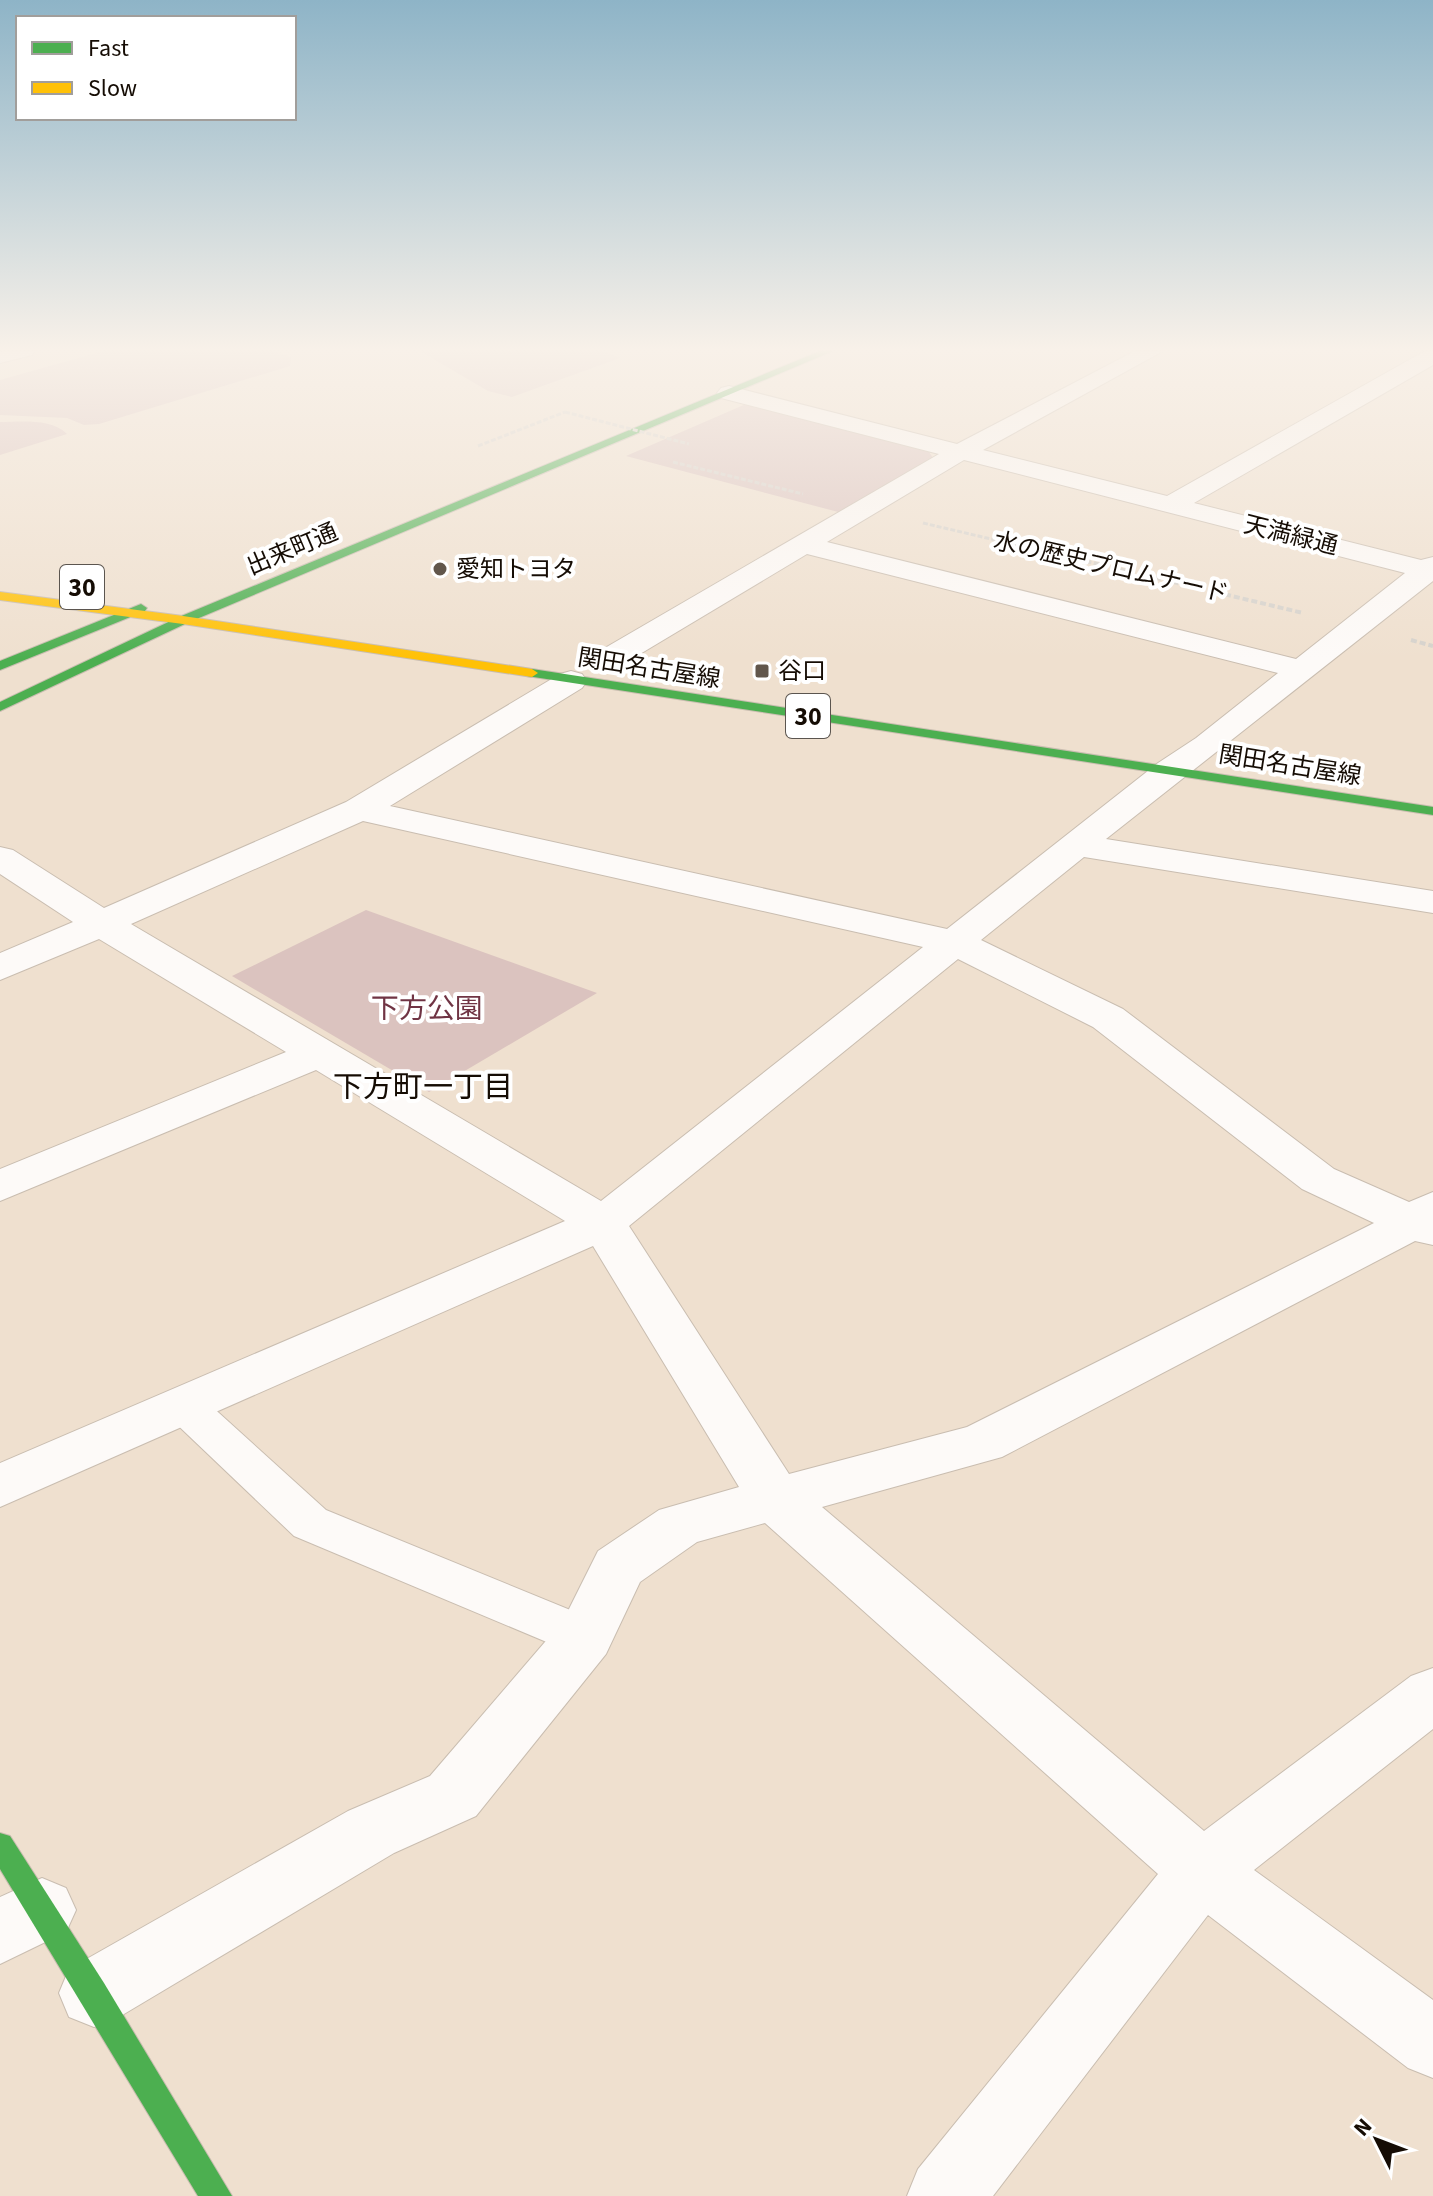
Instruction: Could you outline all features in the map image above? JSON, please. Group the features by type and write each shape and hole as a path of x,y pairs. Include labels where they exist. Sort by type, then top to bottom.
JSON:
{"main road":[{"name":"出来町通","path":"0,707 183,620 584,453"},
{"name":"30","path":"134,594 254,608"},
{"name":"関田名古屋線","path":"0,596 591,666 1198,752 1433,811"},
{"path":"0,666 128,613 171,599"},
{"name":"関田名古屋線","path":"591,666 640,664"},
{"path":"0,1845 21,1921 94,1993 216,2196"}],"street":[{"path":"0,968 359,810 591,666 805,545 958,453"},
{"name":"天満緑通","path":"966,453 1431,569"},
{"path":"1171,505 1261,453"},
{"path":"805,545 1302,670"},
{"path":"0,1486 603,1223 1076,845 1431,569"},
{"path":"359,810 954,942 1108,1018 1318,1179 1427,1220"},
{"path":"1076,845 1433,902"},
{"path":"0,858 101,923 603,1223 776,1500 1202,1871 1433,2043"},
{"path":"0,1186 321,1053"},
{"path":"94,1993 371,1832 453,1796 585,1637 618,1567 679,1525 983,1443 1427,1220"},
{"path":"945,2196 1202,1871 1433,1694"}],"lane":[{"path":"0,697 107,654"},
{"path":"183,1405 310,1523 585,1637"}],"path":[{"path":"662,459 808,496"},
{"name":"水の歴史プロムナード","path":"921,523 1316,616"}],"green space":[{"path":"632,453 930,453 933,458 842,513 626,456"},
{"name":"下方公園","path":"366,910 597,993 429,1092 232,976"}],"traffic: fast":[{"path":"0,707 183,620 583,453"},
{"path":"0,666 141,608"},
{"path":"532,673 1433,811"},
{"path":"0,1845 94,1993 216,2196"}],"traffic: slow":[{"path":"0,596 183,620 532,673"}],"place":[{"name":"愛知トヨタ","path":"440,569"},
{"name":"谷口","path":"762,671"}],"district":[{"name":"下方町一丁目","path":"423,1087"}]}
